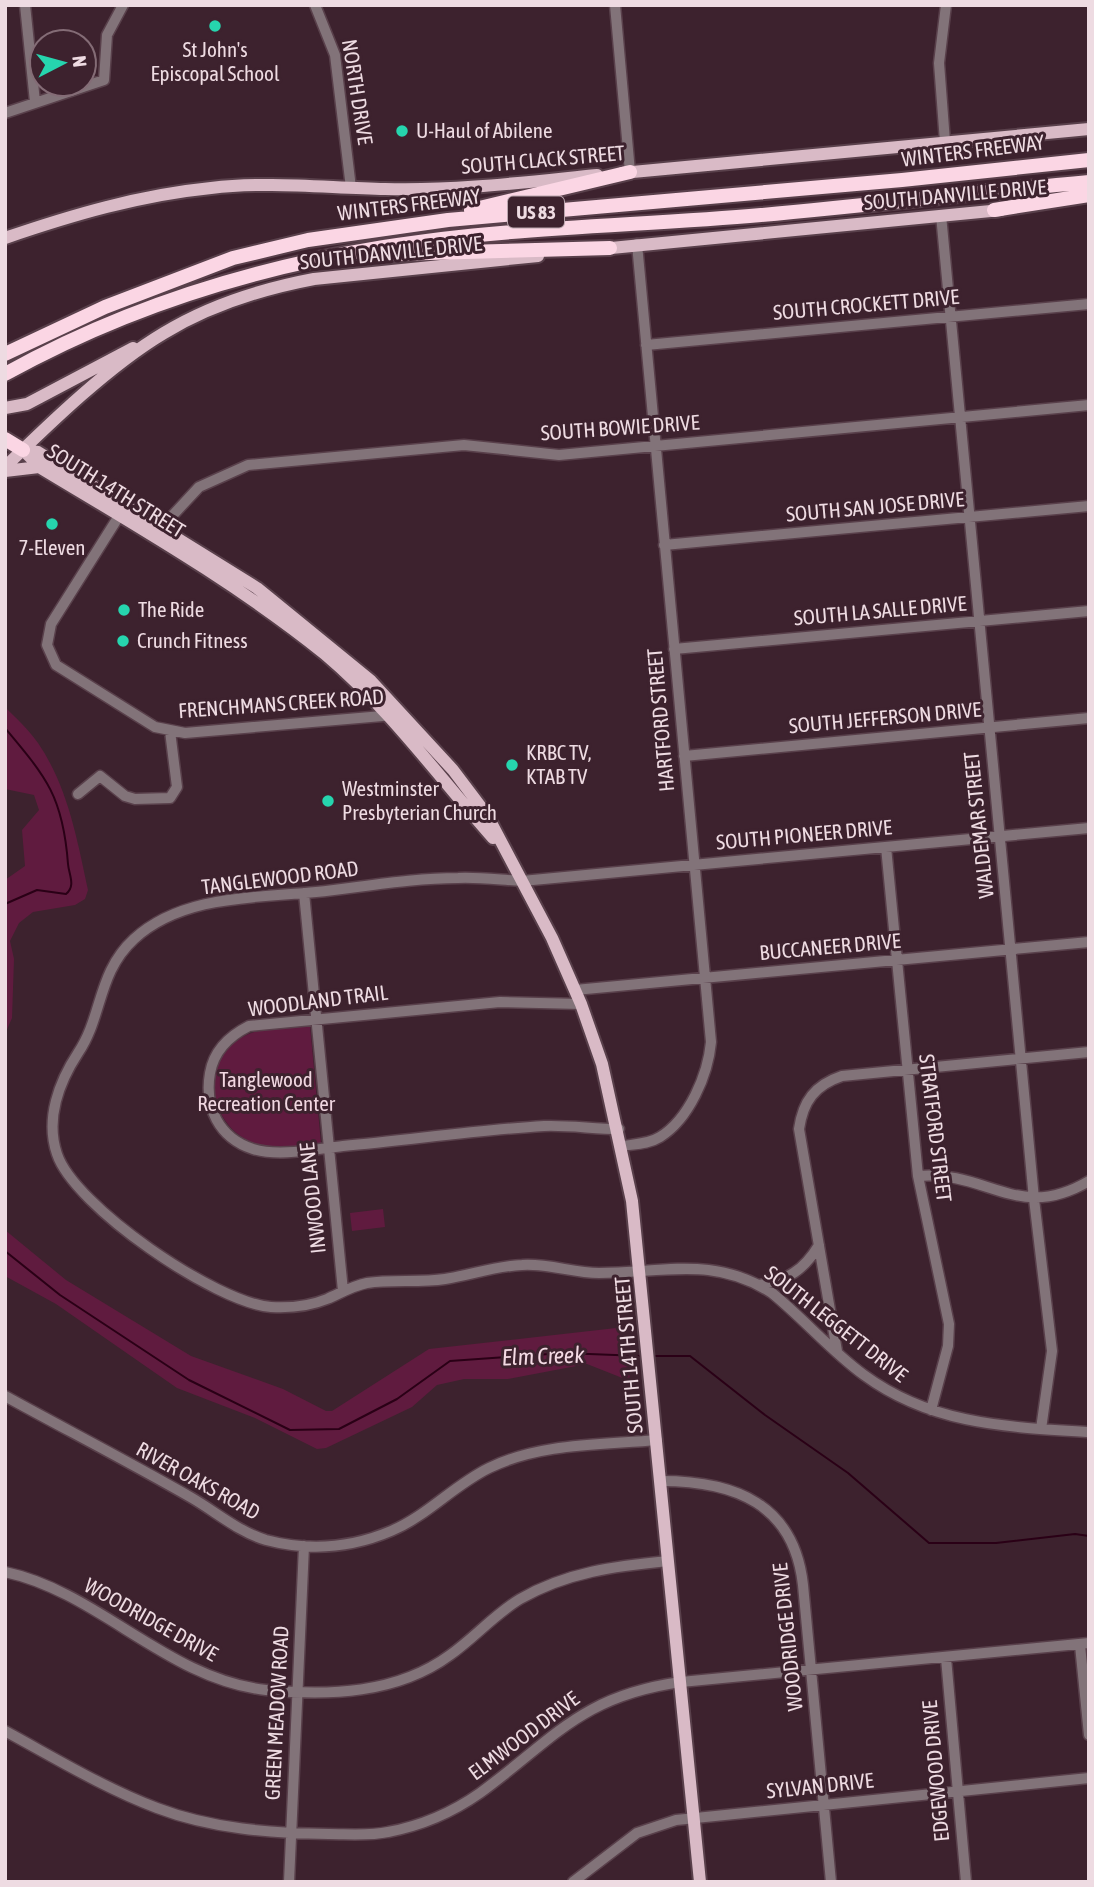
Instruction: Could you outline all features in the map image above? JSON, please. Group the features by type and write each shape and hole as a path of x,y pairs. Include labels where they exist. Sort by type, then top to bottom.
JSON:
{"highway":[{"name":"WINTERS FREEWAY","path":"5,354 105,307 233,258 368,229 1089,160"},
{"path":"368,229 464,212 630,172"},
{"name":"WINTERS FREEWAY","path":"5,374 110,322 243,277 333,256 440,240 761,215 1089,182"},
{"path":"994,211 1089,195"},
{"path":"333,256 610,248"},
{"path":"5,439 23,450"}],"main road":[{"name":"SOUTH CLACK STREET","path":"5,239 90,211 188,190 250,185 351,188 482,186 1089,129"},
{"name":"SOUTH DANVILLE DRIVE","path":"5,469 114,370 162,334 250,294 314,279 637,244 1089,202"},
{"path":"5,408 27,404 162,334"},
{"path":"51,425 47,444 57,463"},
{"name":"SOUTH 14TH STREET","path":"23,450 38,452 57,463 282,606 341,653 404,715 453,770 487,815 575,990 602,1064 619,1129 641,1270 700,1882"},
{"name":"SOUTH 14TH STREET","path":"23,450 41,468 272,614 326,655 389,716 502,849"},
{"path":"5,469 41,468"}],"street":[{"path":"25,5 35,102"},
{"path":"5,113 104,79 107,35 123,5"},
{"name":"NORTH DRIVE","path":"315,5 335,55 351,188"},
{"path":"615,5 630,172"},
{"path":"945,142 939,63 946,5"},
{"name":"WALDEMAR STREET","path":"941,215 1034,1199 1052,1335 1041,1429"},
{"name":"HARTFORD STREET","path":"622,1146 658,1139 668,1131 682,1114 703,1077 711,1042 637,244"},
{"name":"SOUTH CROCKETT DRIVE","path":"646,345 1089,304"},
{"name":"SOUTH BOWIE DRIVE","path":"160,529 199,487 248,465 464,445 559,455 1089,405"},
{"name":"SOUTH SAN JOSE DRIVE","path":"664,545 1089,506"},
{"name":"FRENCHMANS CREEK ROAD","path":"119,516 51,624 49,656 55,665 130,713 155,727 170,731 185,733 404,715"},
{"path":"135,526 160,529"},
{"name":"SOUTH LA SALLE DRIVE","path":"674,649 1089,611"},
{"name":"SOUTH JEFFERSON DRIVE","path":"684,756 1089,718"},
{"path":"78,794 100,776 125,796 135,799 170,798 177,787 170,731"},
{"path":"473,816 487,815"},
{"name":"SOUTH PIONEER DRIVE","path":"522,881 1089,828"},
{"name":"STRATFORD STREET","path":"886,847 918,1176 949,1324 948,1346 931,1410"},
{"name":"TANGLEWOOD ROAD","path":"522,881 457,877 230,900 178,912 133,940 105,980 85,1043 59,1090 52,1133 64,1171 75,1186 138,1239 188,1273 224,1292 267,1307 310,1304 366,1283 444,1279 523,1265 594,1273 641,1270"},
{"name":"INWOOD LANE","path":"304,893 342,1291"},
{"name":"BUCCANEER DRIVE","path":"575,990 1089,942"},
{"name":"WOODLAND TRAIL","path":"581,1004 500,1002 263,1023 241,1030 223,1044 216,1055 208,1092 219,1125 228,1135 249,1148 276,1152 543,1126 619,1129"},
{"path":"837,1351 799,1129 801,1112 812,1093 842,1076 1089,1052"},
{"path":"918,1176 972,1181 1010,1195 1034,1199 1061,1195 1089,1181"},
{"path":"758,1284 779,1281 799,1271 819,1245"},
{"name":"SOUTH LEGGETT DRIVE","path":"641,1270 706,1269 732,1274 758,1284 880,1386 931,1410 980,1424 1089,1432"},
{"name":"RIVER OAKS ROAD","path":"5,1396 193,1498 232,1524 264,1539 304,1546 354,1543 395,1530 488,1468 510,1460 557,1449 657,1440"},
{"name":"WOODRIDGE DRIVE","path":"661,1481 723,1488 768,1511 796,1545 801,1563 831,1882"},
{"name":"GREEN MEADOW ROAD","path":"289,1882 304,1546"},
{"name":"WOODRIDGE DRIVE","path":"5,1572 65,1595 153,1648 218,1679 263,1689 363,1690 414,1675 447,1658 519,1600 547,1586 581,1572 668,1561"},
{"path":"1084,1644 1089,1735"},
{"name":"ELMWOOD DRIVE","path":"5,1731 96,1781 160,1809 227,1826 291,1833 385,1833 413,1826 456,1808 480,1793 566,1723 592,1708 634,1690 681,1682 1084,1644"},
{"name":"EDGEWOOD DRIVE","path":"946,1657 966,1882"},
{"name":"SYLVAN DRIVE","path":"573,1882 637,1833 660,1824 694,1817 1089,1778"}],"green space":[{"path":"5,707 34,738 57,777 70,814 88,890 85,899 75,905 33,912 19,923 10,941 14,959 12,1018 5,1034 5,880 25,866 22,830 39,810 34,795 5,789"},
{"name":"Tanglewood Recreation Center","path":"310,1026 321,1143 273,1147 241,1137 220,1112 215,1096 218,1064 227,1050 249,1034 275,1028"},
{"path":"383,1209 385,1227 352,1231 350,1213"},
{"path":"5,1230 66,1280 191,1356 283,1389 326,1411 332,1411 429,1349 625,1327 630,1381 587,1364 508,1379 464,1379 437,1385 412,1407 326,1448 317,1449 255,1418 177,1388 56,1304 5,1276"}],"waterway":[{"name":"Elm Creek","path":"5,728 42,775 57,805 66,841 71,884 66,894 37,890 5,904"},
{"name":"Elm Creek","path":"5,1251 60,1295 189,1380 290,1430 339,1429 397,1399 450,1361 563,1353 641,1356"},
{"name":"Elm Creek","path":"654,1356 690,1356 765,1415 848,1473 929,1543 996,1543 1075,1534 1089,1536"}],"place":[{"name":"St John's Episcopal School","path":"215,26"},
{"name":"U-Haul of Abilene","path":"402,131"},
{"name":"7-Eleven","path":"52,524"},
{"name":"The Ride","path":"124,610"},
{"name":"Crunch Fitness","path":"123,641"},
{"name":"KRBC TV, KTAB TV","path":"512,765"},
{"name":"Westminster Presbyterian Church","path":"328,801"}]}
